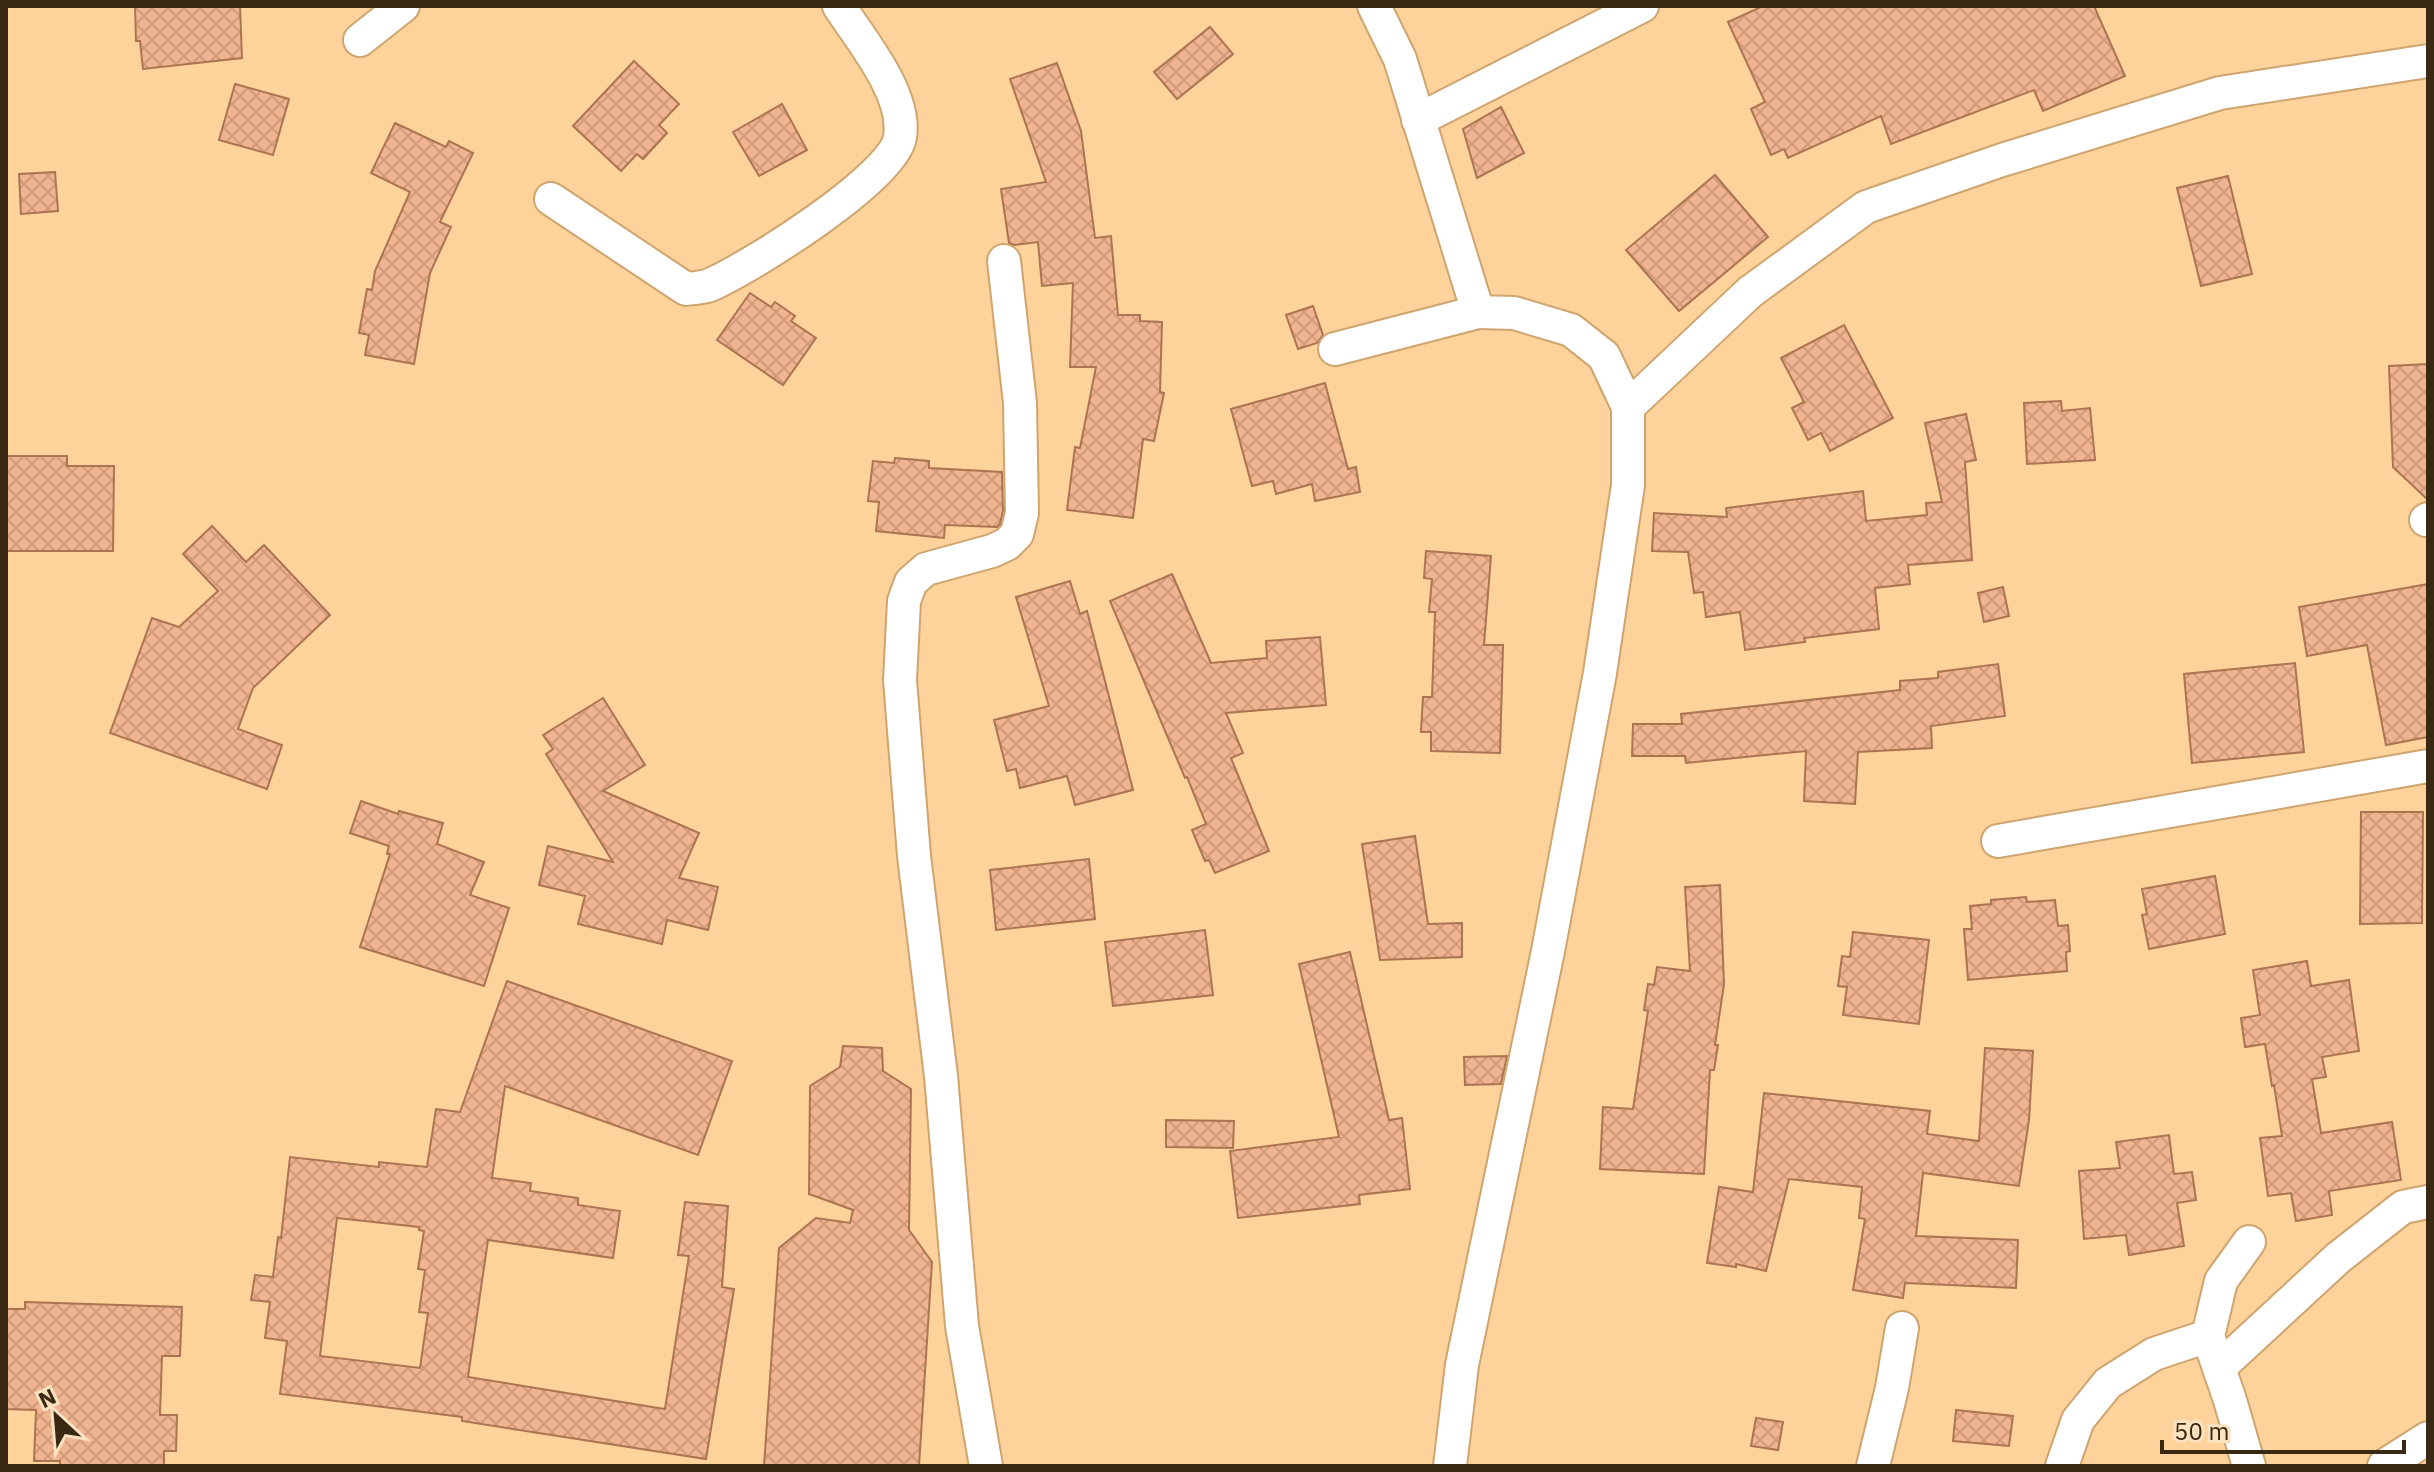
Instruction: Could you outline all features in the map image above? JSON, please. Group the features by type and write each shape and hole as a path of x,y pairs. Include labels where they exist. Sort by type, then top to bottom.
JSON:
{"street":[{"path":"360,40 403,6"},
{"path":"551,199 686,289 706,286 745,268 829,212 880,168 900,139 898,107 886,79 839,6"},
{"path":"1374,6 1400,59 1478,312"},
{"path":"1418,120 1642,6"},
{"path":"1628,407 1750,292 1866,207 2002,160 2220,93 2428,61"},
{"path":"986,1466 962,1326 941,1076 914,856 900,680 904,601 911,582 926,569 992,551 1007,544 1017,534 1022,513 1020,403 1004,261"},
{"path":"1335,349 1478,312 1514,313 1571,330 1604,356 1628,407 1628,485 1600,673 1548,951 1462,1365 1450,1466"},
{"path":"1998,841 2428,766"},
{"path":"2219,1368 2338,1258 2403,1207 2428,1202"},
{"path":"2249,1242 2221,1281 2208,1336 2249,1466"},
{"path":"1873,1466 1892,1388 1902,1328"},
{"path":"2062,1466 2078,1420 2108,1383 2154,1354 2208,1336"},
{"path":"2384,1466 2428,1438"}],"building":[{"path":"135,6 240,6 242,58 143,69 140,41 136,41"},
{"path":"1763,6 2094,6 2125,76 2043,111 2034,90 1891,144 1881,116 1788,158 1784,149 1771,155 1751,109 1765,102 1728,22"},
{"path":"1210,27 1233,54 1177,99 1154,72"},
{"path":"634,61 679,104 659,125 667,133 643,159 637,154 621,171 573,126"},
{"path":"1057,63 1081,131 1095,238 1111,236 1118,315 1140,315 1140,321 1162,322 1160,392 1164,393 1154,441 1143,439 1133,518 1067,510 1075,447 1080,448 1096,367 1070,367 1073,283 1042,286 1038,242 1009,243 1001,189 1046,182 1010,79"},
{"path":"235,84 289,99 273,155 219,140"},
{"path":"782,104 807,150 759,176 733,132"},
{"path":"1501,107 1524,153 1477,178 1463,129"},
{"path":"395,123 446,147 449,141 473,153 440,222 451,227 430,273 414,364 365,355 369,335 359,333 367,289 372,290 375,271 410,192 371,173"},
{"path":"55,172 58,211 21,214 19,174"},
{"path":"1715,175 1768,237 1679,311 1626,250"},
{"path":"2228,176 2252,274 2201,286 2177,188"},
{"path":"750,293 771,307 775,302 795,316 791,321 816,338 783,385 717,340"},
{"path":"1313,306 1323,335 1317,343 1298,349 1286,315"},
{"path":"1844,325 1893,418 1830,451 1821,433 1808,440 1792,408 1804,402 1781,358"},
{"path":"2428,364 2428,500 2393,467 2389,366"},
{"path":"1325,383 1348,469 1356,467 1360,492 1315,501 1312,484 1276,494 1273,481 1252,486 1231,409"},
{"path":"2061,401 2062,411 2090,408 2095,460 2027,464 2024,403"},
{"path":"1966,414 1976,460 1965,462 1972,560 1908,565 1910,584 1875,588 1879,629 1804,638 1805,642 1745,650 1740,612 1706,617 1703,592 1694,593 1688,552 1652,551 1654,513 1727,517 1726,508 1863,491 1866,521 1927,515 1926,503 1942,502 1925,423"},
{"path":"6,456 67,456 67,466 114,466 113,551 6,551"},
{"path":"895,458 929,461 929,468 1002,472 1003,511 1000,524 997,527 945,525 944,538 876,531 879,502 868,501 873,461 894,463"},
{"path":"212,526 246,562 264,545 330,615 253,688 238,729 282,745 267,789 110,733 152,618 179,627 218,591 183,554"},
{"path":"1426,551 1491,556 1484,645 1503,645 1500,753 1431,751 1431,732 1421,732 1423,697 1432,697 1435,612 1429,612 1432,579 1424,578"},
{"path":"1172,574 1211,663 1267,658 1266,641 1320,637 1326,705 1226,713 1243,753 1231,758 1269,851 1215,873 1209,860 1205,861 1192,830 1206,824 1110,601"},
{"path":"1070,581 1080,614 1087,611 1133,790 1075,805 1067,776 1020,788 1016,769 1007,771 994,720 1049,706 1016,597"},
{"path":"2428,584 2428,737 2386,745 2367,645 2307,656 2299,607"},
{"path":"2003,587 2009,616 1984,622 1978,593"},
{"path":"2295,663 2304,752 2192,763 2184,674"},
{"path":"1998,664 2005,716 1931,726 1932,748 1858,752 1855,804 1804,801 1806,751 1686,763 1685,756 1632,756 1633,724 1682,724 1681,714 1900,690 1900,681 1938,678 1938,672"},
{"path":"603,698 645,765 603,791 699,833 679,878 718,887 708,930 667,920 662,944 578,924 585,896 539,885 548,846 613,862 546,754 553,749 543,735"},
{"path":"361,801 398,814 399,811 443,823 437,844 484,862 470,895 509,908 484,986 360,947 390,854 387,854 389,846 350,833"},
{"path":"2361,812 2423,812 2422,923 2360,924"},
{"path":"1415,836 1428,924 1462,923 1462,957 1380,960 1362,844"},
{"path":"1089,859 1095,919 996,930 990,870"},
{"path":"2215,876 2225,934 2149,949 2142,915 2147,914 2142,889"},
{"path":"1720,885 1724,984 1714,1070 1710,1070 1704,1174 1600,1169 1603,1107 1633,1109 1648,1011 1644,1010 1648,984 1654,985 1657,967 1690,971 1685,887"},
{"path":"2026,897 2027,902 2055,900 2058,926 2068,925 2070,951 2066,952 2067,971 1968,980 1964,929 1972,929 1970,906 1991,904 1991,900"},
{"path":"1205,930 1213,995 1113,1006 1105,942"},
{"path":"1853,932 1929,940 1919,1024 1843,1015 1847,987 1838,986 1842,956 1850,957"},
{"path":"1350,952 1389,1120 1402,1118 1410,1189 1359,1195 1360,1204 1238,1218 1230,1151 1339,1137 1299,964"},
{"path":"2307,961 2311,986 2349,980 2359,1051 2322,1057 2326,1077 2312,1079 2321,1133 2392,1122 2401,1180 2329,1191 2332,1215 2296,1221 2291,1193 2268,1196 2260,1138 2282,1136 2265,1044 2245,1047 2241,1018 2260,1015 2253,970"},
{"path":"507,981 732,1061 698,1155 505,1086 492,1178 531,1183 530,1191 578,1198 578,1205 620,1211 613,1258 488,1240 468,1377 665,1409 689,1256 678,1255 685,1202 728,1206 722,1287 734,1289 706,1459 462,1421 462,1417 280,1394 287,1341 265,1338 270,1302 251,1300 255,1275 273,1277 278,1237 281,1238 290,1157 379,1167 379,1162 427,1167 436,1109 460,1112","holes":["337,1218 419,1227 424,1231 418,1269 425,1270 419,1312 428,1313 420,1368 320,1356"]},
{"path":"843,1046 882,1048 883,1071 911,1089 909,1230 932,1262 919,1466 764,1466 779,1248 816,1218 850,1223 853,1210 809,1194 810,1086 840,1067"},
{"path":"1985,1048 2033,1051 2029,1120 2019,1186 1923,1173 1916,1236 2018,1240 2016,1288 1905,1283 1903,1298 1853,1290 1865,1219 1859,1218 1862,1187 1789,1179 1766,1271 1736,1264 1736,1267 1707,1263 1719,1187 1753,1192 1764,1093 1930,1111 1927,1134 1979,1141"},
{"path":"1507,1056 1501,1084 1465,1085 1464,1057"},
{"path":"1166,1120 1234,1121 1233,1148 1166,1147"},
{"path":"2169,1135 2174,1174 2192,1172 2196,1200 2177,1203 2184,1246 2129,1255 2126,1235 2084,1239 2079,1171 2120,1168 2116,1142"},
{"path":"25,1302 182,1307 180,1356 162,1356 160,1415 177,1415 176,1451 164,1451 164,1466 60,1466 60,1461 34,1461 36,1410 6,1409 6,1309 25,1309"},
{"path":"1956,1410 2013,1416 2009,1446 1953,1441"},
{"path":"1756,1418 1783,1422 1778,1450 1751,1446"}]}
